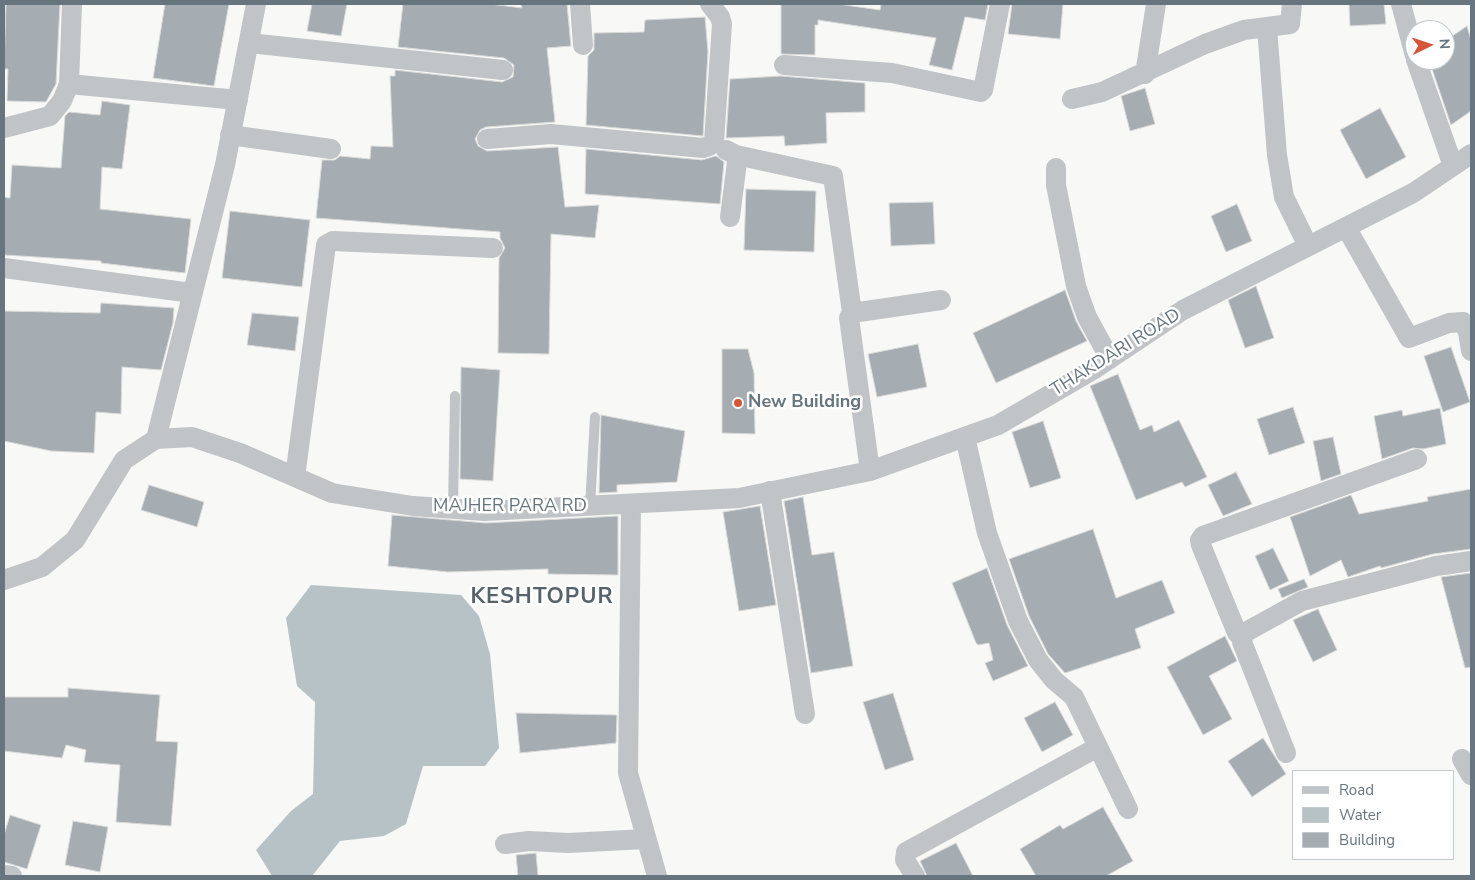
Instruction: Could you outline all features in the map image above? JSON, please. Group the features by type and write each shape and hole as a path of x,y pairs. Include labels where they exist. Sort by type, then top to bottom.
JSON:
{"street":[{"path":"4,128 50,116 62,100 69,84 72,4"},
{"path":"4,580 42,567 75,540 124,460 156,439 230,135 256,4"},
{"path":"580,4 583,45"},
{"path":"487,139 551,134 704,148 709,146 714,142 722,24 720,17 710,4"},
{"path":"784,65 892,73 981,92 983,90 1000,4"},
{"path":"1145,74 1156,4"},
{"path":"1072,99 1102,92 1145,74 1205,44 1244,30 1290,24 1292,4"},
{"path":"1401,4 1405,20"},
{"path":"1267,28 1277,155 1284,197 1308,246"},
{"path":"249,43 503,70"},
{"path":"1419,70 1453,166"},
{"path":"69,84 238,100"},
{"path":"230,135 331,149"},
{"path":"709,146 730,151 736,155 833,176 852,312 849,322 870,471"},
{"name":"THAKDARI ROAD","path":"739,498 870,471 998,425 1110,359 1183,310 1413,193 1471,154"},
{"path":"730,217 737,162 736,155"},
{"path":"1056,168 1056,185 1076,286 1087,317 1110,359"},
{"path":"1346,227 1409,338 1448,323 1463,322 1468,332 1471,351"},
{"path":"295,477 326,245 334,241 493,248"},
{"path":"4,268 192,293"},
{"path":"852,312 941,300"},
{"name":"MAJHER PARA RD","path":"156,439 192,437 240,453 332,493 413,506 485,510 590,507 739,498"},
{"path":"965,437 987,533 1018,621 1038,660 1054,680 1074,697 1128,809"},
{"path":"1286,753 1242,638 1237,633 1200,540 1203,536 1417,459"},
{"path":"770,491 805,714"},
{"path":"631,504 628,773 657,876"},
{"path":"1242,638 1244,633 1302,601 1436,566 1471,561"},
{"path":"914,876 905,860 906,852 1098,746"},
{"path":"505,844 529,841 568,844 646,839"},
{"path":"4,875 12,876"}],"lane":[{"path":"453,509 455,396"},
{"path":"590,507 595,417"}],"water":[{"path":"311,585 461,595 479,616 490,654 499,748 485,766 423,766 406,824 384,836 340,841 312,876 272,876 256,850 291,811 313,794 315,702 297,686 286,618"}],"building":[{"path":"6,4 60,4 56,84 46,102 7,101 8,69 4,69"},
{"path":"165,4 229,4 214,86 153,78"},
{"path":"312,4 347,4 341,36 307,31"},
{"path":"403,4 490,4 522,8 521,4 567,4 571,46 547,48 555,122 486,127 480,130 475,139 478,146 487,151 558,147 565,207 599,205 595,238 551,234 549,354 498,353 499,258 505,248 500,238 500,232 316,218 322,160 335,160 340,156 370,159 371,146 393,147 390,76 395,76 395,70 502,82 513,77 514,65 504,58 398,47"},
{"path":"781,4 838,4 880,10 881,4 988,4 985,20 965,17 952,70 929,65 936,38 818,20 818,25 815,25 815,55 781,54"},
{"path":"1012,4 1063,4 1060,39 1008,34"},
{"path":"1349,4 1384,4 1386,24 1350,26"},
{"path":"705,17 708,52 703,136 586,125 588,56 594,50 594,33 644,32 645,20"},
{"path":"1467,26 1471,40 1471,111 1451,125 1432,70 1455,70 1455,34"},
{"path":"781,76 865,83 865,112 826,113 827,143 785,146 784,136 726,138 730,79"},
{"path":"1145,88 1155,124 1130,131 1121,96"},
{"path":"102,101 130,105 122,169 102,167 100,209 191,219 185,273 101,263 101,261 4,255 4,197 10,198 12,165 61,168 65,116 69,112 100,115"},
{"path":"1380,108 1406,157 1366,179 1340,130"},
{"path":"586,149 702,160 716,156 724,162 720,204 585,194"},
{"path":"746,189 816,191 814,252 744,250"},
{"path":"933,202 935,244 891,246 889,203"},
{"path":"1237,204 1252,241 1226,252 1211,216"},
{"path":"230,211 310,220 302,287 222,278"},
{"path":"1256,286 1274,338 1245,348 1228,300"},
{"path":"1065,290 1076,321 1087,341 996,383 973,333"},
{"path":"101,303 174,308 173,323 161,370 122,367 121,414 96,412 94,453 51,451 4,441 4,311 100,313"},
{"path":"252,313 299,317 295,351 247,345"},
{"path":"918,344 927,387 877,397 868,354"},
{"path":"1451,347 1470,402 1443,412 1424,356"},
{"name":"New Building","path":"722,349 748,349 754,373 755,434 722,433"},
{"path":"461,367 500,370 493,481 460,479"},
{"path":"1118,374 1140,430 1152,425 1154,432 1179,420 1207,477 1185,487 1182,482 1136,500 1090,386"},
{"path":"1293,407 1305,443 1269,455 1257,419"},
{"path":"1440,408 1446,444 1423,449 1413,448 1382,459 1374,416 1402,410 1403,416"},
{"path":"601,415 685,431 677,482 617,485 617,492 599,493"},
{"path":"1043,421 1061,478 1030,488 1012,432"},
{"path":"1333,437 1341,474 1321,481 1313,441"},
{"path":"1236,472 1252,504 1223,516 1208,485"},
{"path":"149,485 204,502 197,527 141,510"},
{"path":"1471,489 1471,549 1433,554 1381,568 1380,566 1348,577 1341,560 1310,576 1290,517 1351,495 1359,514 1428,501 1427,497"},
{"path":"803,497 812,555 834,552 853,666 811,673 784,501"},
{"path":"760,506 776,605 739,611 723,512"},
{"path":"392,515 486,523 618,516 618,575 548,574 548,569 448,572 388,566"},
{"path":"1093,529 1116,598 1162,580 1175,613 1135,629 1141,648 1065,673 1048,654 1029,616 1009,559"},
{"path":"1273,548 1289,581 1270,590 1255,556"},
{"path":"987,568 1007,625 1028,666 993,681 985,663 993,660 989,643 978,645 976,643 952,583"},
{"path":"1471,573 1471,667 1465,668 1441,577"},
{"path":"1304,579 1308,587 1282,598 1278,589"},
{"path":"1318,609 1337,650 1313,662 1293,620"},
{"path":"1225,636 1237,661 1209,676 1232,719 1203,735 1167,667"},
{"path":"68,688 160,695 156,741 178,742 171,826 116,822 120,765 84,762 86,750 66,745 62,758 4,751 4,697 68,697"},
{"path":"893,693 914,760 885,770 863,702"},
{"path":"1055,702 1073,735 1042,752 1024,718"},
{"path":"516,713 617,715 616,743 520,753"},
{"path":"1263,738 1286,774 1252,797 1228,761"},
{"path":"1103,807 1133,861 1106,876 1036,876 1020,849 1060,825 1063,829"},
{"path":"10,815 41,825 27,869 4,862 4,835"},
{"path":"73,821 108,827 100,872 65,865"},
{"path":"956,843 973,876 927,876 920,861"},
{"path":"536,853 538,876 518,876 516,855"}],"place":[{"name":"New Building","path":"738,403"}],"district":[{"name":"KESHTOPUR","path":"542,598"}]}
